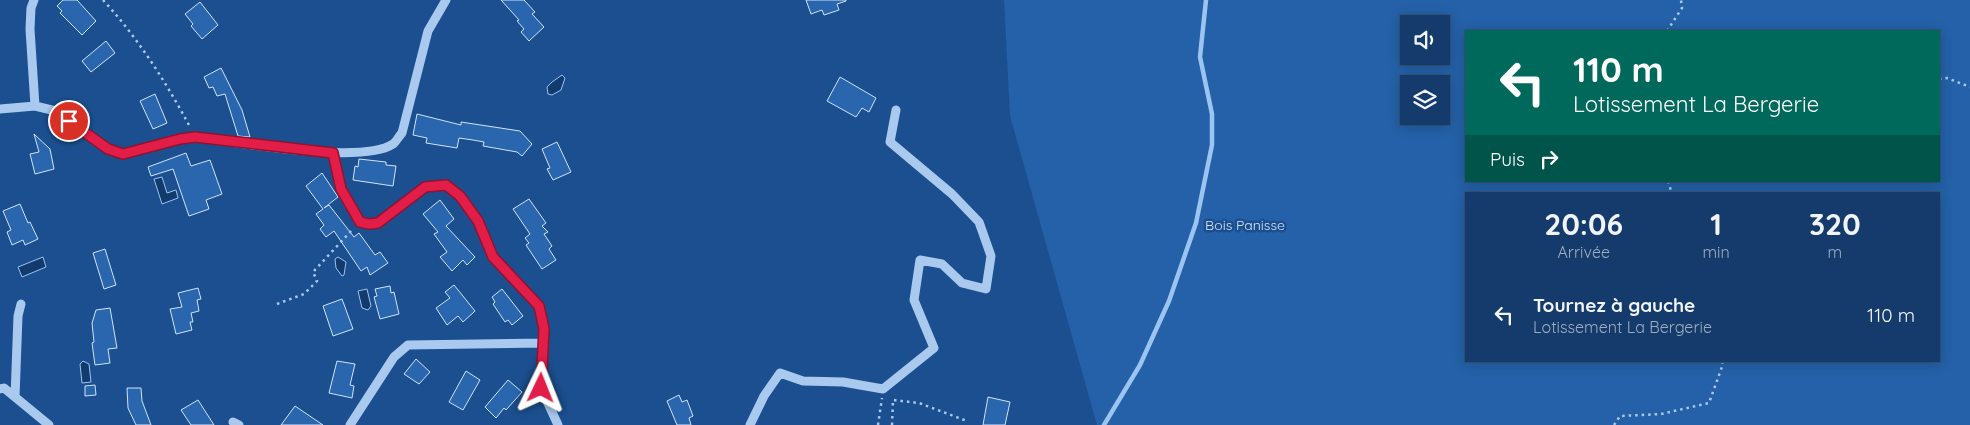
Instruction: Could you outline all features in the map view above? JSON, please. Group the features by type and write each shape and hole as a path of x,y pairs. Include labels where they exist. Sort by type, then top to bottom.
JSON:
{"street":[{"path":"34,0 31,8 30,28 35,106"},
{"path":"0,109 35,106 56,111 108,149 123,154 180,139 195,137 333,153 376,150 393,144 402,133 428,31 446,0"},
{"path":"750,425 764,396 780,373 803,381 843,382 883,390 934,348 914,300 920,260 942,264 962,282 986,289 991,256 979,222 952,194 890,142 896,110"},
{"path":"333,153 341,189 360,222 378,223 425,187 446,185 460,196 478,221 493,257 539,306 544,329 541,388 558,425"},
{"path":"15,397 18,316 21,304"},
{"path":"350,425 394,357 408,345 543,343"},
{"path":"0,389 4,388 49,425"}],"path":[{"path":"103,0 117,16 170,89 195,137"},
{"path":"1668,30 1682,8 1681,0"},
{"path":"1940,79 1947,78 1970,87"},
{"path":"277,304 304,294 317,281 313,272 360,222"},
{"path":"1614,425 1620,416 1661,414 1709,403 1722,362"},
{"path":"878,425 883,390"},
{"path":"892,425 893,400 919,403 967,421"}],"green space":[{"name":"Bois Panisse","path":"1004,0 1970,0 1970,425 1097,425 1010,116"}],"shaded area":[{"path":"562,75 565,78 561,90 552,95 548,94 547,87"},
{"path":"162,177 167,193 176,190 178,198 162,204 154,179"},
{"path":"43,257 46,267 22,277 18,267"},
{"path":"338,257 346,262 344,275 342,276 336,268 335,259"},
{"path":"367,289 371,306 368,310 362,308 358,291"},
{"path":"83,361 89,364 91,382 82,383 80,364"}],"building":[{"path":"63,0 77,0 96,21 82,35 60,13 62,11 57,6"},
{"path":"501,0 524,0 535,12 532,14 544,27 529,41 521,32 524,29 517,21 519,20"},
{"path":"806,0 846,1 837,4 839,10 824,15 822,10 811,14"},
{"path":"200,2 218,25 202,39 191,26 193,24 185,14"},
{"path":"106,41 115,53 91,72 82,61"},
{"path":"221,68 242,110 250,137 238,136 225,94 217,96 213,87 209,88 204,77"},
{"path":"840,77 876,98 869,112 862,108 856,117 827,101"},
{"path":"155,94 167,123 153,129 140,101"},
{"path":"417,114 461,125 461,122 520,131 532,144 522,156 517,152 483,146 484,142 459,138 457,148 426,143 427,138 413,135"},
{"path":"34,134 50,149 54,169 35,174 30,154 39,152"},
{"path":"557,142 571,172 553,180 547,169 550,168 542,149"},
{"path":"186,153 191,166 210,160 222,194 206,200 209,209 189,216 173,169 151,176 148,167"},
{"path":"359,159 386,162 386,165 396,166 393,186 353,180 355,166 358,167"},
{"path":"322,173 338,197 324,208 329,205 354,237 359,233 375,255 380,252 388,263 370,275 367,267 361,271 334,231 326,237 320,229 324,225 316,214 323,209 306,186"},
{"path":"529,199 546,223 542,226 548,232 544,234 552,246 549,249 556,260 542,269 526,245 529,243 525,238 530,234 513,209"},
{"path":"440,200 454,219 446,226 475,257 467,265 463,260 452,271 440,257 447,252 434,234 438,232 423,214"},
{"path":"20,204 28,223 30,222 38,239 25,245 23,240 12,245 7,232 11,230 3,211"},
{"path":"105,249 116,285 104,289 93,253"},
{"path":"454,285 475,311 463,322 458,316 447,325 436,308 450,298 445,292"},
{"path":"390,286 391,293 394,292 399,314 380,319 374,297 377,296 375,289"},
{"path":"198,288 201,299 197,300 199,311 191,313 193,322 190,322 192,330 176,334 170,309 182,307 178,293"},
{"path":"502,289 523,316 512,325 508,320 505,322 493,304 495,302 492,297"},
{"path":"342,299 353,329 333,336 323,306"},
{"path":"110,308 117,348 108,349 110,363 95,365 92,323 96,310"},
{"path":"416,359 430,372 419,384 404,374"},
{"path":"337,361 355,364 350,385 354,386 352,398 329,393"},
{"path":"466,371 480,380 463,410 449,402"},
{"path":"508,380 522,392 496,418 485,407"},
{"path":"95,385 96,395 85,396 85,386"},
{"path":"127,388 141,388 142,401 151,425 136,425 128,408"},
{"path":"679,395 682,402 687,400 693,416 689,418 691,425 677,425 667,401"},
{"path":"988,397 1010,402 1005,425 983,425"},
{"path":"198,400 214,425 191,425 181,410"},
{"path":"295,406 323,425 281,425"}],"waterway":[{"path":"1104,425 1140,365 1169,301 1196,223 1212,145 1212,114 1200,57 1206,0"}],"route":[{"path":"69,121 108,149 123,154 180,139 195,137 333,153 341,189 360,222 369,224 378,223 425,187 446,185 460,196 478,221 493,257 539,306 544,329 541,388"}]}
